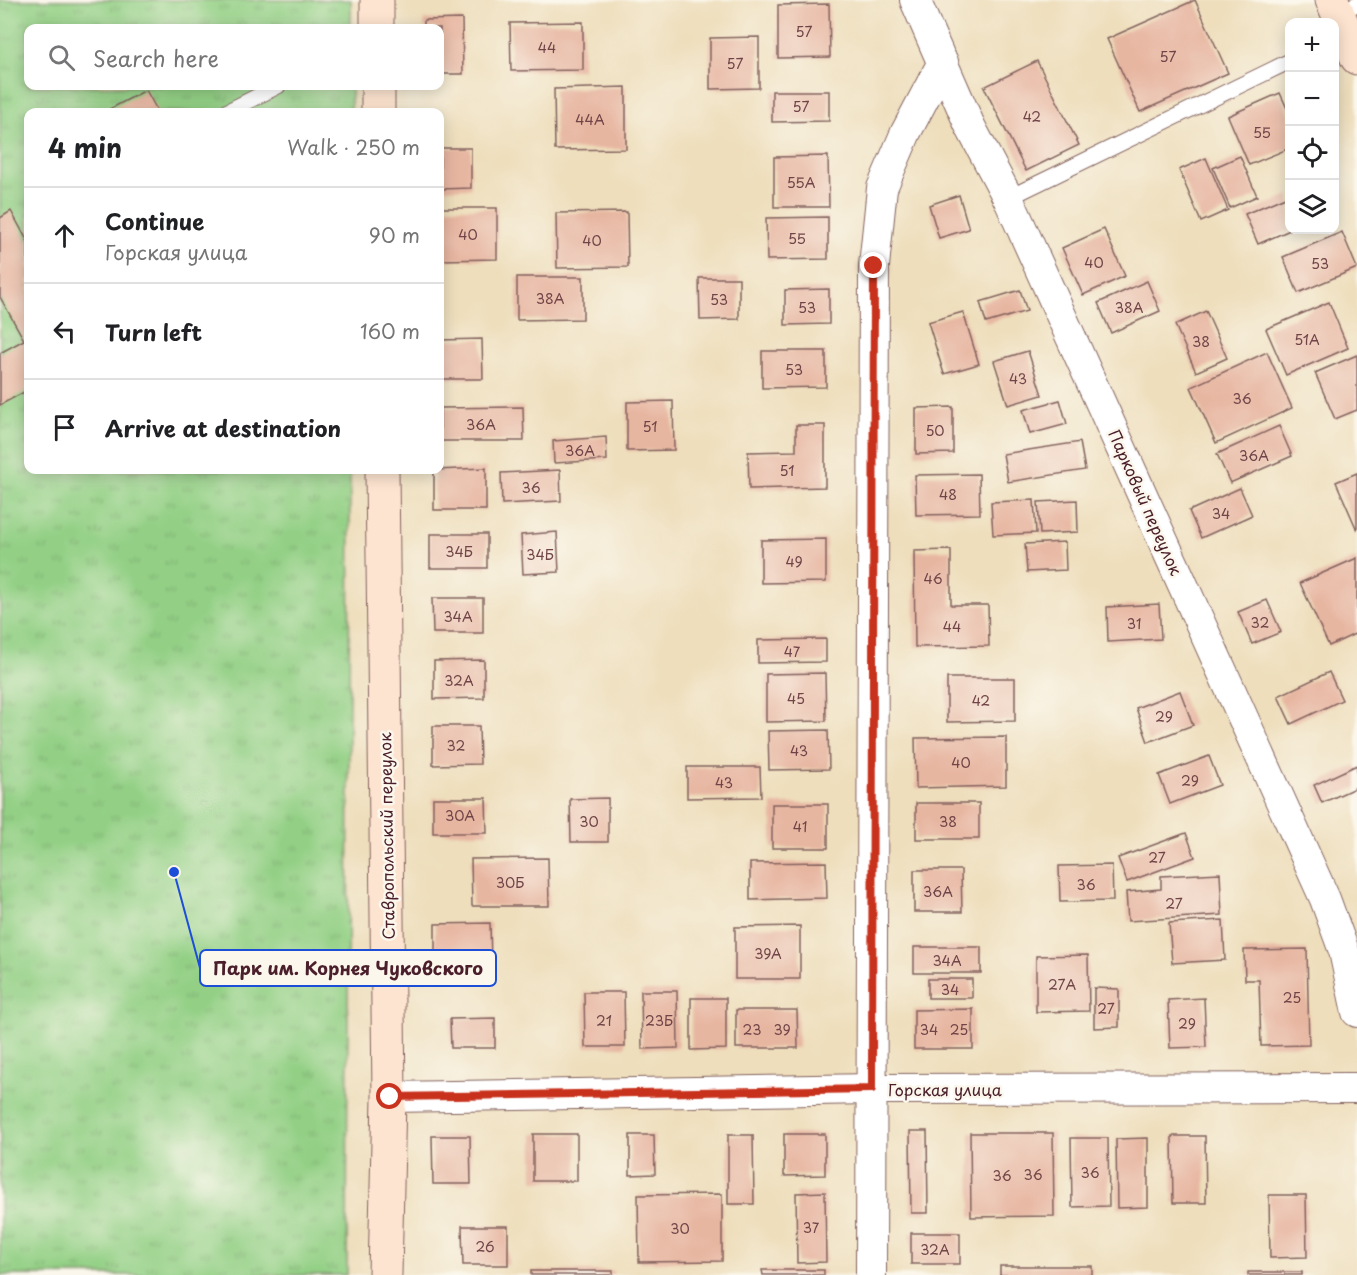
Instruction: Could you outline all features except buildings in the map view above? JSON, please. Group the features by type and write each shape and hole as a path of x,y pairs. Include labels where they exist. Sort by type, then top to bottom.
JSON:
{"street":[{"path":"377,0 377,24"},
{"name":"Парковый переулок","path":"915,0 969,126 1008,198 1325,899 1344,951 1357,1012"},
{"path":"871,1275 874,266 882,188 906,132 943,62"},
{"path":"378,90 378,108"},
{"name":"Ставропольский переулок","path":"382,474 390,1097 385,1275"},
{"name":"Горская улица","path":"390,1097 872,1089 1357,1088"}],"lane":[{"path":"1008,198 1285,63"},
{"path":"234,108 270,90"}],"green space":[{"path":"0,0 351,0 351,24 24,24 24,90 351,90 351,108 24,108 24,474 350,474 347,1275 0,1275"}],"place":[{"name":"Парк им. Корнея Чуковского","path":"174,872"}],"route":[{"path":"390,1097 872,1089 874,266"}]}
